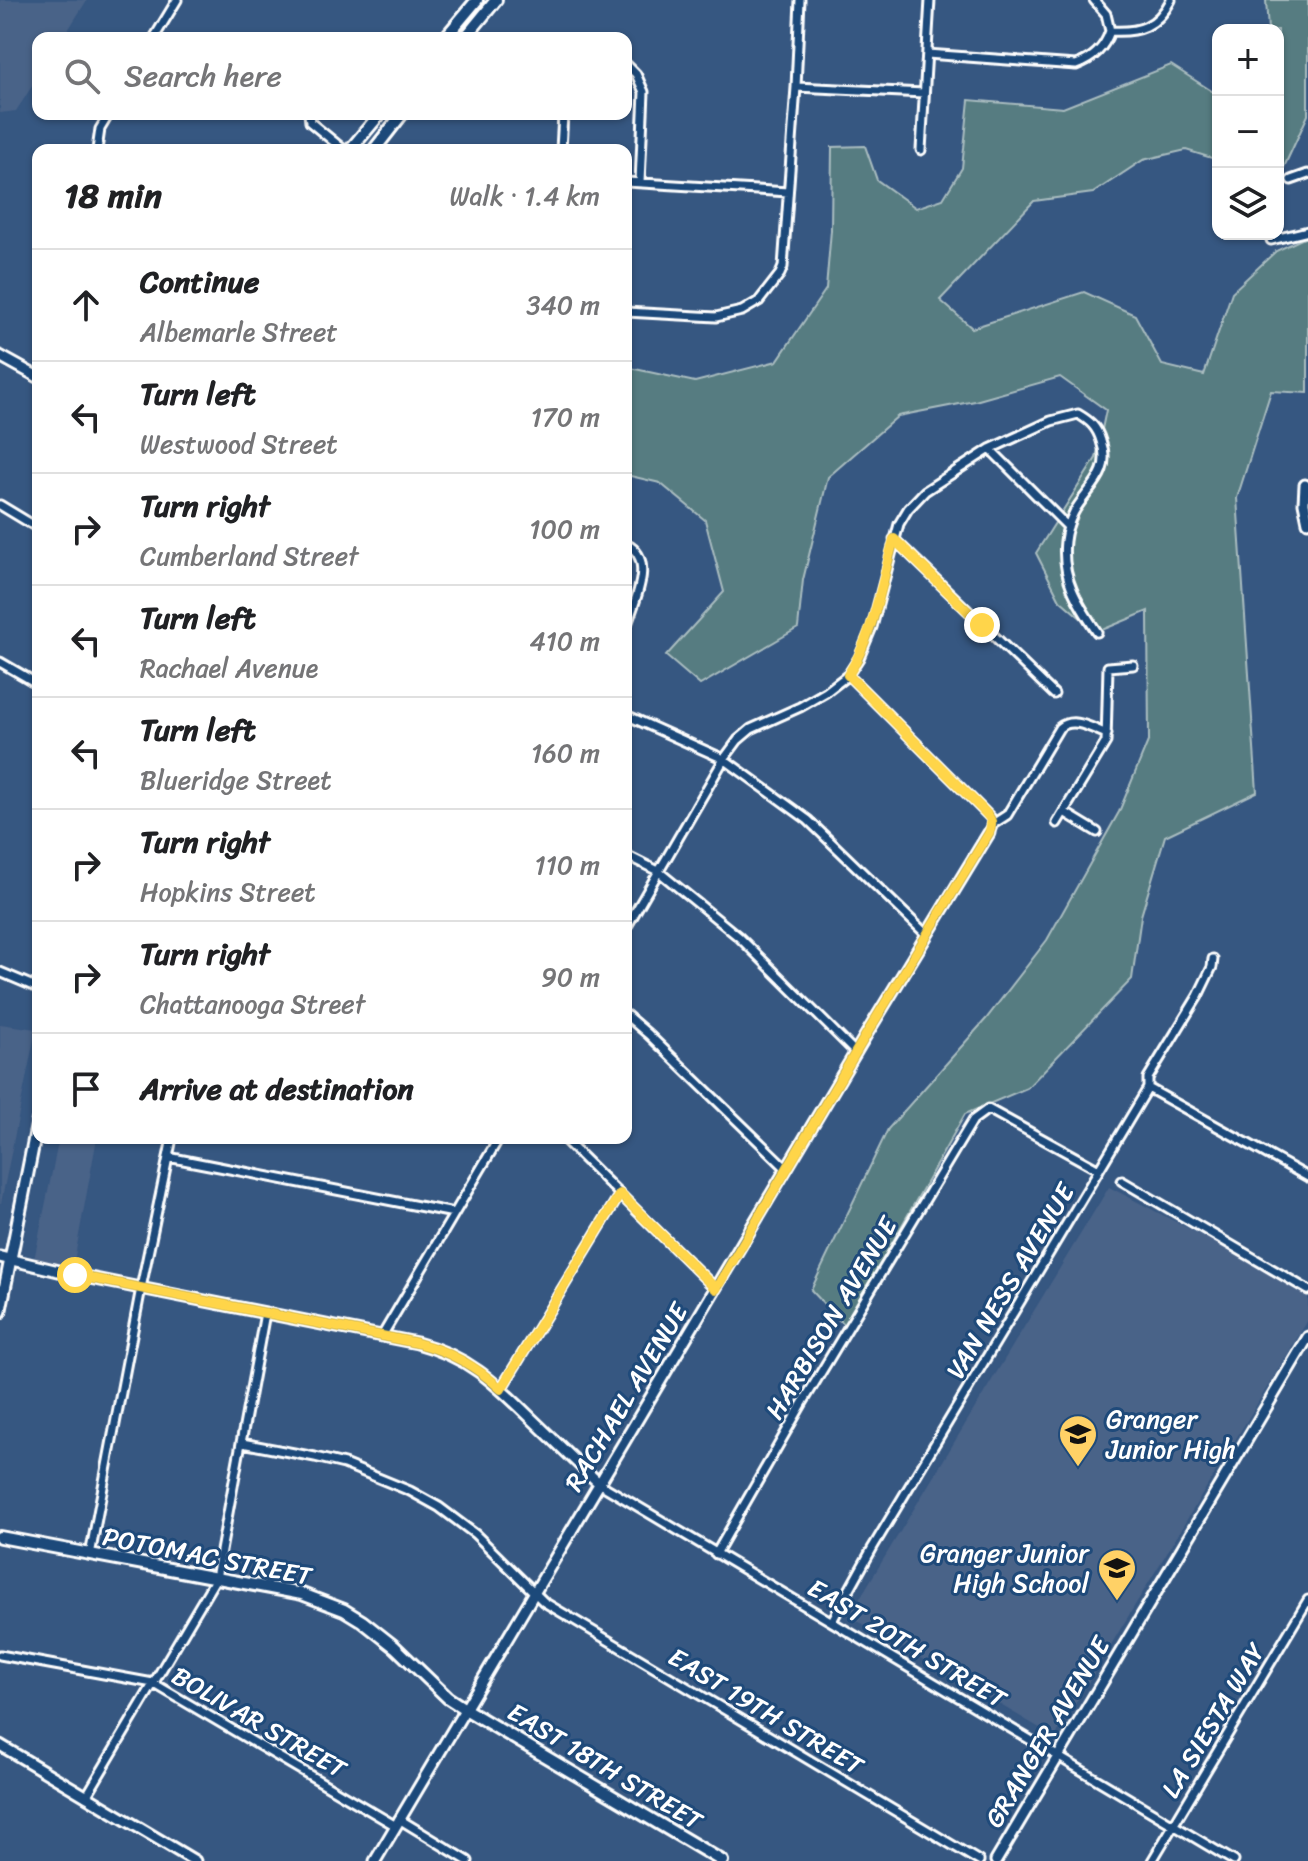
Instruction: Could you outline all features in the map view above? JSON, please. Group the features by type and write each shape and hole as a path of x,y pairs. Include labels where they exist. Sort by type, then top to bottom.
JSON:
{"main road":[{"path":"450,32 477,0"},
{"path":"470,32 496,0"},
{"path":"355,144 375,120"},
{"path":"379,144 397,120"},
{"path":"0,1312 5,1259 32,1144"},
{"name":"POTOMAC STREET","path":"0,1537 302,1594 344,1610 395,1647 448,1698 465,1709"},
{"name":"EAST 18TH STREET","path":"465,1709 722,1861"}],"street":[{"path":"158,32 177,0"},
{"path":"632,312 716,317 742,311 759,301 780,274 783,267 800,0"},
{"path":"921,150 930,0"},
{"path":"927,54 1076,65 1097,53 1110,31 1106,14 1094,0"},
{"path":"1110,31 1133,31 1149,26 1161,17 1171,0"},
{"path":"632,70 640,79 644,92 640,182"},
{"path":"796,87 924,93"},
{"path":"98,144 100,129 105,120"},
{"path":"310,120 337,144"},
{"path":"561,144 563,120"},
{"path":"1291,180 1308,174"},
{"path":"632,182 788,192"},
{"path":"1284,237 1308,231"},
{"path":"0,356 32,374"},
{"path":"632,917 738,740 751,729 826,692 848,675 872,627 894,539 903,516 925,491 990,449 1051,421 1078,414 1092,421 1102,442 1104,464 1099,477 1074,512 1065,538 1064,553 1075,599 1097,632"},
{"path":"990,449 1068,527"},
{"path":"1305,485 1304,503 1308,522"},
{"path":"0,505 32,524"},
{"path":"894,539 1054,694"},
{"path":"632,548 642,560 643,572 632,608"},
{"path":"0,662 32,681"},
{"path":"1057,823 1106,742 1108,667 1133,665"},
{"path":"848,675 991,818 991,829"},
{"path":"632,718 724,759 808,820 927,935"},
{"path":"991,829 1007,815 1059,728 1066,722 1073,721 1107,734"},
{"path":"1064,812 1097,832"},
{"name":"RACHAEL AVENUE","path":"375,1861 991,829"},
{"path":"632,858 658,871 739,937 856,1053"},
{"name":"VAN NESS AVENUE","path":"832,1621 873,1547 1148,1088 1148,1078 1203,986 1213,959"},
{"path":"0,972 32,985"},
{"path":"632,1020 787,1169"},
{"path":"1148,1088 1308,1177"},
{"name":"HARBISON AVENUE","path":"716,1554 802,1404 973,1120 988,1109 1099,1170"},
{"path":"90,1555 171,1144"},
{"path":"382,1336 495,1144"},
{"path":"569,1144 716,1289"},
{"path":"168,1157 454,1213"},
{"path":"1122,1181 1308,1290"},
{"path":"501,1389 620,1194"},
{"path":"5,1259 441,1350 467,1363 501,1389 600,1484"},
{"path":"86,1797 216,1578 265,1313"},
{"name":"GRANGER AVENUE","path":"996,1861 1308,1337"},
{"name":"EAST 19TH STREET","path":"242,1443 344,1464 410,1491 439,1507 475,1534 544,1602 979,1861"},
{"name":"EAST 20TH STREET","path":"600,1484 1234,1861"},
{"name":"LA SIESTA WAY","path":"1152,1861 1308,1600"},
{"name":"BOLIVAR STREET","path":"0,1655 153,1683 468,1861"},
{"path":"0,1745 195,1861"}],"shaded area":[{"path":"0,0 87,0 67,32 32,32 32,86 16,111 0,113"},
{"path":"0,1024 32,1028 32,1049 0,1203"},
{"path":"58,1144 96,1144 73,1267 34,1260"},
{"name":"Granger Junior High","path":"1109,1187 1308,1291 1308,1320 1055,1737 849,1616"}],"green space":[{"path":"1266,0 1308,0 1308,115 1284,167 1284,24 1268,24"},
{"path":"1171,65 1212,91 1212,158 1186,150 1143,160 1093,193 1034,201 940,300 972,328 1084,292 1135,315 1162,365 1204,375 1232,292 1276,251 1308,236 1308,393 1271,391 1237,498 1257,792 1165,836 1141,916 1132,979 1027,1088 965,1114 845,1326 811,1290 888,1129 986,1019 1047,940 1119,812 1149,739 1148,611 1097,632 1060,600 1036,553 1096,458 1106,410 1060,377 975,401 898,416 828,477 803,580 798,628 700,685 666,656 724,592 705,520 660,483 632,476 632,368 695,382 777,361 826,289 831,230 832,147 865,146 877,180 916,208 943,199 962,168 969,100 1063,108"}],"place":[{"name":"Granger Junior High","path":"1078,1468"},
{"name":"Granger Junior High School","path":"1117,1602"}],"route":[{"path":"75,1275 417,1343 441,1350 467,1363 501,1389 620,1194 716,1289 993,824 991,818 848,675 872,627 894,539 982,625"}]}
